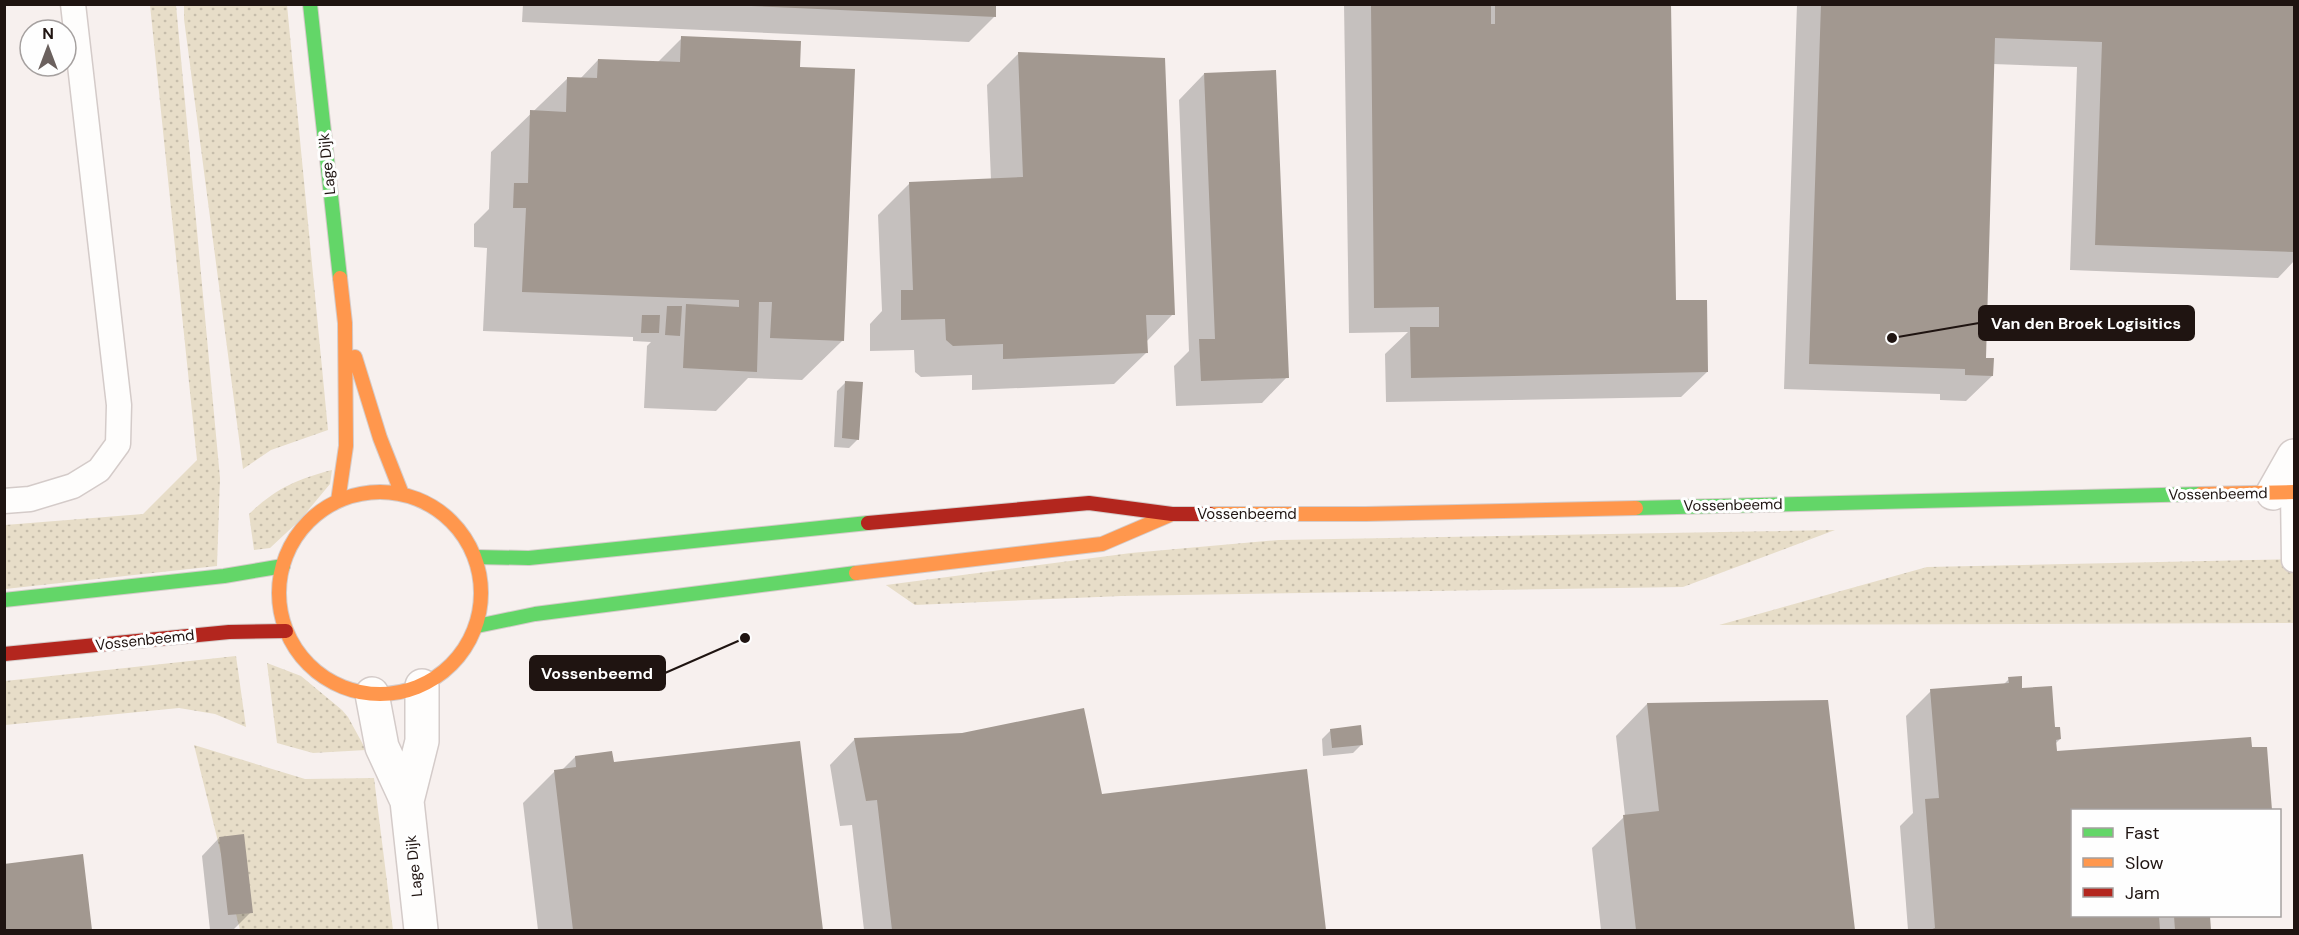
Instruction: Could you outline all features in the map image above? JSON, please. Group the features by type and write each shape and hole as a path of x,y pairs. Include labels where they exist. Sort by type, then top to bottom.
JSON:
{"main road":[{"name":"Lage Dijk","path":"310,4 345,323 345,446 338,501"},
{"name":"Lage Dijk","path":"345,323 380,438 402,494"},
{"name":"Vossenbeemd","path":"475,557 529,558 740,535 1089,502 1172,514 1378,514 2287,492"},
{"path":"370,493 402,494 429,505 455,524 470,544 481,577 482,597 477,626 466,648 448,669 422,686 402,692 372,694 348,689 331,682 312,669 299,654 286,631 282,618 279,589 283,566 292,544 309,521 322,510 338,501 370,493"},
{"name":"Vossenbeemd","path":"477,626 535,614 733,587 1102,544 1172,514"},
{"path":"4,600 224,576 283,566"},
{"name":"Vossenbeemd","path":"4,654 229,632 286,631"}],"street":[{"path":"2287,492 2295,456"},
{"name":"Lage Dijk","path":"407,801 422,741 422,686"},
{"name":"Lage Dijk","path":"372,694 382,747 407,801 421,930"}],"lane":[{"path":"4,501 30,499 73,486 99,470 118,444 119,405 73,4"},
{"path":"2287,492 2295,560"}],"shaded area":[{"path":"150,5 176,5 220,478 217,566 5,589 5,525 143,514 197,460"},
{"path":"184,5 287,5 328,430 271,450 243,469 184,19"},
{"path":"332,470 330,484 300,520 270,548 254,550 249,514 287,486"},
{"path":"1835,530 1683,587 1121,596 915,605 886,585 1131,553 1279,540"},
{"path":"2294,559 2294,623 1719,625 1927,567"},
{"path":"236,656 246,727 215,714 179,708 5,725 5,681"},
{"path":"267,663 301,676 342,710 366,750 313,753 277,743"},
{"path":"194,745 305,779 374,778 393,930 240,930"}],"building":[{"path":"751,4 996,4 996,17 751,6"},
{"path":"1371,4 1491,4 1491,24 1495,24 1495,4 1671,4 1676,300 1707,300 1708,372 1411,378 1410,327 1439,327 1439,307 1374,308"},
{"path":"1821,4 2294,4 2294,252 2095,245 2102,42 1995,38 1986,358 1994,358 1993,376 1965,375 1965,369 1809,364"},
{"path":"681,36 801,41 800,67 855,69 844,341 770,338 772,302 759,302 757,372 683,368 686,304 739,307 739,300 522,292 526,208 513,208 514,183 528,183 530,110 566,112 567,77 597,78 598,59 680,62"},
{"path":"1018,52 1165,58 1175,315 1146,315 1148,353 1003,359 1003,344 953,346 946,340 945,319 901,320 901,290 913,290 909,182 1023,177"},
{"path":"1276,70 1289,378 1201,381 1199,339 1215,339 1204,73"},
{"path":"667,306 682,306 680,336 665,335"},
{"path":"642,315 660,315 659,333 641,333"},
{"path":"845,381 863,382 859,440 842,438"},
{"path":"2022,676 2022,688 2052,686 2055,727 2060,727 2061,739 2056,740 2057,751 2251,737 2252,747 2267,747 2272,809 2071,809 2071,917 2159,917 2160,930 1930,930 1935,928 1925,799 1939,798 1930,689 2009,683 2008,677"},
{"path":"1828,700 1855,930 1636,930 1623,815 1659,811 1647,703"},
{"path":"1084,708 1102,794 1307,769 1326,930 892,930 877,800 866,801 854,738 962,733"},
{"path":"1361,725 1363,745 1332,748 1330,729"},
{"path":"800,741 823,930 573,930 554,770 576,767 575,756 612,751 614,762"},
{"path":"244,834 253,913 228,915 219,837"},
{"path":"83,854 92,930 4,930 4,864"},
{"path":"2174,917 2210,917 2211,930 2175,930"}],"traffic: fast":[{"path":"310,4 340,278"},
{"path":"1636,508 2201,494"},
{"path":"475,557 529,558 868,523"},
{"path":"4,600 224,576 283,566"},
{"path":"477,626 535,614 856,573"}],"traffic: slow":[{"path":"338,501 346,446 345,323 340,278"},
{"path":"355,357 380,438 402,494"},
{"path":"380,492 409,496 428,504 458,529 469,545 477,564 481,593 477,622 469,641 444,671 428,682 409,690 380,694 351,690 332,682 302,657 291,641 283,622 279,593 283,564 291,545 316,515 332,504 351,496 380,492"},
{"path":"2201,494 2294,492"},
{"path":"1210,514 1366,514 1636,508"},
{"path":"856,573 1102,544 1172,514"}],"traffic: jam":[{"path":"868,523 1089,503 1172,514 1210,514"},
{"path":"4,654 229,632 286,631"}],"place":[{"name":"Van den Broek Logisitics","path":"1892,338"},
{"name":"Vossenbeemd","path":"745,638"}]}
